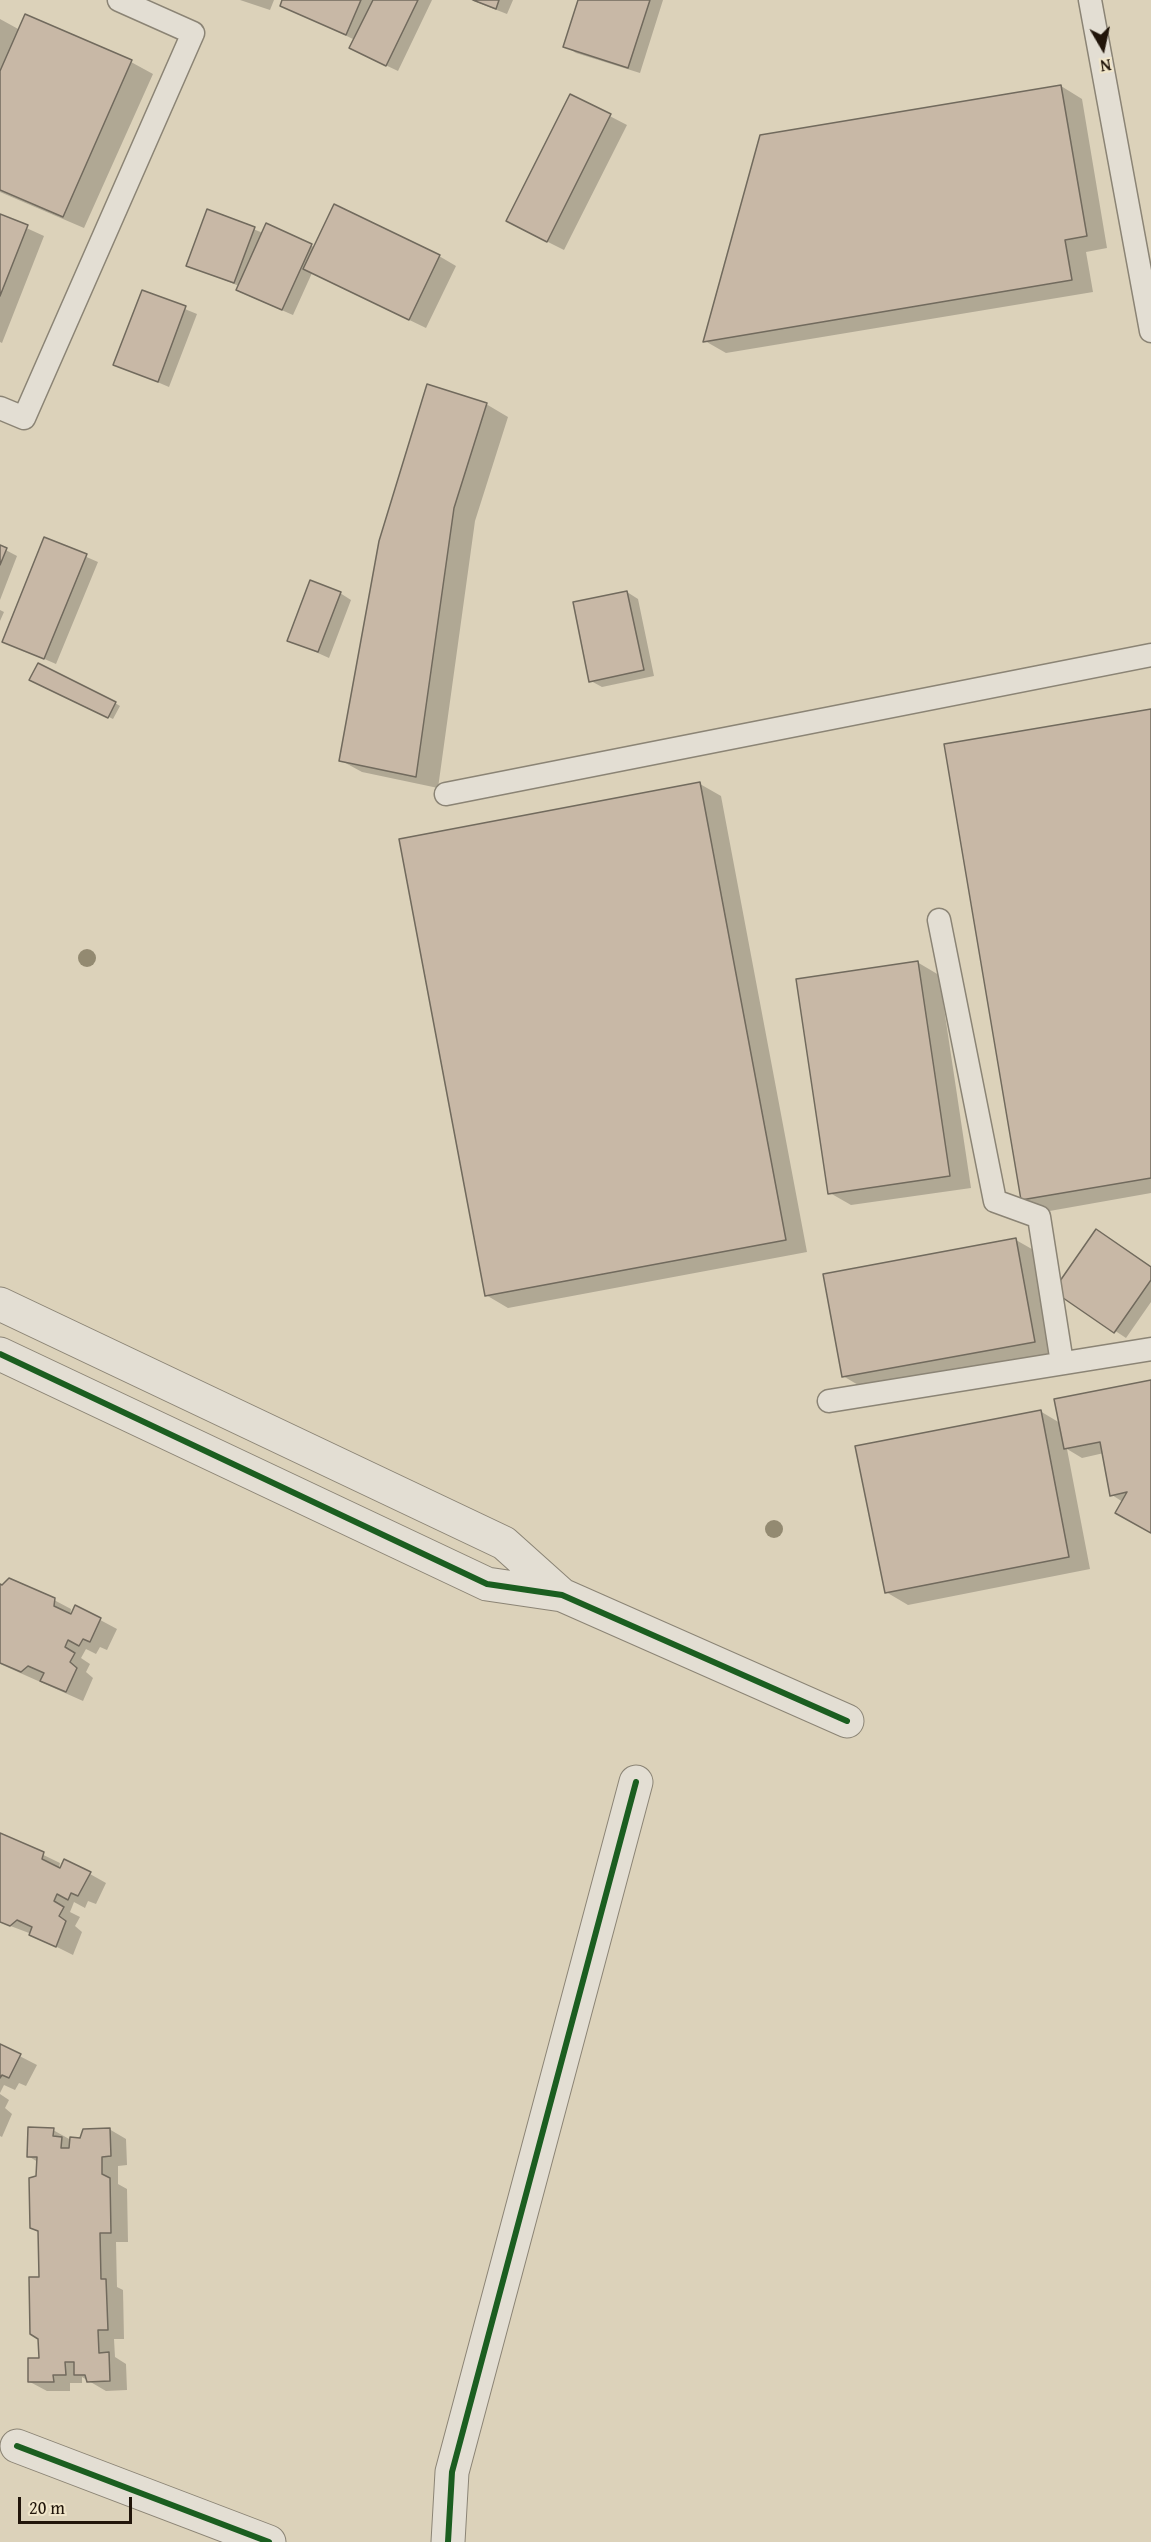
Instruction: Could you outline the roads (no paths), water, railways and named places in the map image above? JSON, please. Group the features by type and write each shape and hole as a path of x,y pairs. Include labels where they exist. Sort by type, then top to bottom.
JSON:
{"street":[{"path":"0,1304 504,1542 562,1595"},
{"path":"0,1354 487,1584 562,1595 847,1721"},
{"path":"448,2542 452,2472 636,1782"},
{"path":"17,2445 269,2542"}],"lane":[{"path":"0,408 24,418 193,33 119,0"},
{"path":"1090,0 1151,331"},
{"path":"446,794 1151,655"},
{"path":"939,920 995,1201 1039,1216 1062,1364"},
{"path":"829,1401 1151,1349"}]}
